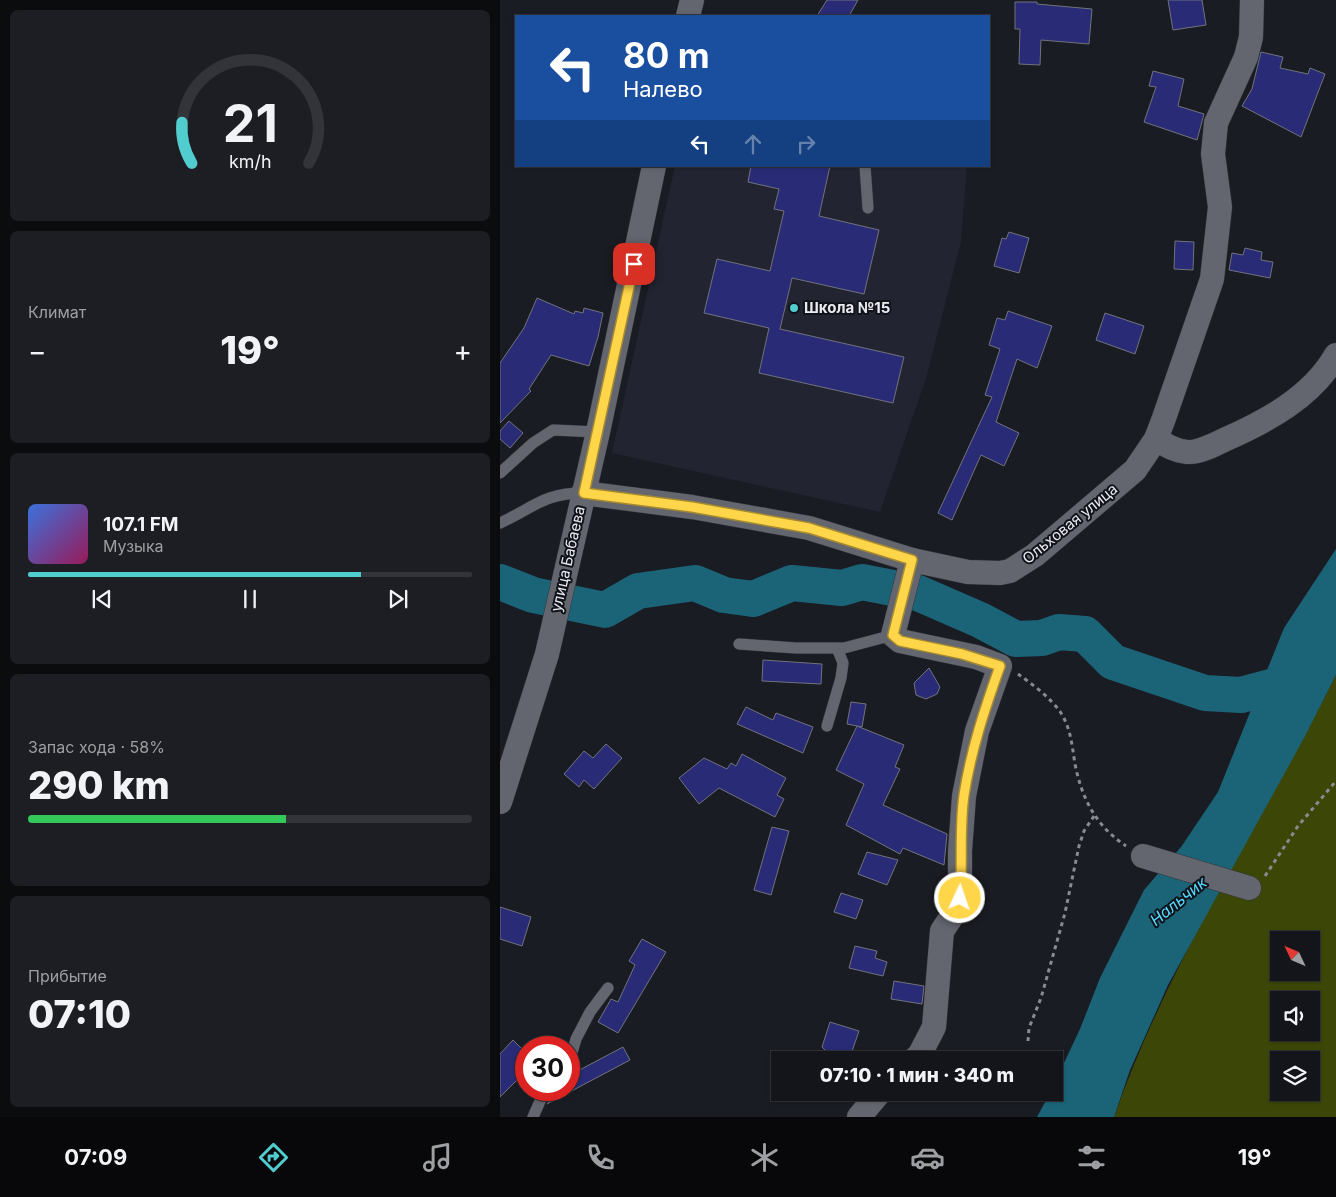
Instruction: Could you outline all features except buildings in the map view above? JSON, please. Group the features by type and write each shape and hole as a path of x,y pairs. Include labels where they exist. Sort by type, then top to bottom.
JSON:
{"street":[{"path":"688,15 692,0"},
{"name":"Ольховая улица","path":"584,493 692,507 809,528 910,567 989,574 1010,571 1035,555 1092,504 1114,489 1135,470 1156,439 1212,279 1220,207 1213,154 1216,122 1246,56 1251,37 1252,0"},
{"name":"улица Бабаева","path":"500,802 547,654 598,432 654,167"},
{"path":"1156,439 1172,449 1190,452 1215,445 1244,432 1294,402 1326,372 1336,355"},
{"path":"910,567 895,629 900,641 967,655 1000,666 976,731 964,796 960,851 960,898 956,910 942,931 934,1027 922,1051"},
{"path":"1144,857 1245,888"},
{"path":"859,1117 872,1101"}],"lane":[{"path":"865,167 868,208"},
{"path":"500,473 533,443 553,430 598,432"},
{"path":"500,523 546,498 560,494 584,493"},
{"path":"739,644 796,648 837,648 895,629"},
{"path":"827,726 841,678 843,663 837,648"},
{"path":"578,1036 586,1019 608,988"},
{"path":"533,1117 540,1101"}],"path":[{"path":"1000,666 1020,675 1060,712 1072,741 1082,792 1094,816 1114,838 1144,857"},
{"path":"1245,888 1264,878 1298,826 1336,781"},
{"path":"1028,1040 1029,1028 1041,998 1065,913 1079,846 1084,830 1094,816"}],"shaded area":[{"name":"Школа №15","path":"675,167 967,167 961,241 927,375 880,512 612,453"}],"green space":[{"path":"1336,675 1336,1117 1114,1117 1136,1059 1161,1003"}],"water":[{"name":"Нальчик","path":"1336,549 1336,675 1304,738 1168,985 1130,1070 1114,1117 1037,1117 1046,1101 1063,1101 1063,1065 1080,1029 1100,978 1144,890 1181,847 1218,792 1284,628"}],"waterway":[{"path":"500,582 533,595 605,610 638,591 695,583 724,595 753,599 792,583 842,588 862,582 918,593 980,620 1016,639 1042,638 1059,632 1085,634 1113,662 1205,693 1241,695 1308,677"}],"place":[{"name":"Школа №15","path":"794,308"}],"route":[{"path":"634,264 584,493 692,507 809,528 912,560 893,635 900,641 976,657 1000,666 976,731 964,796 960,851 962,883 960,898"}]}
